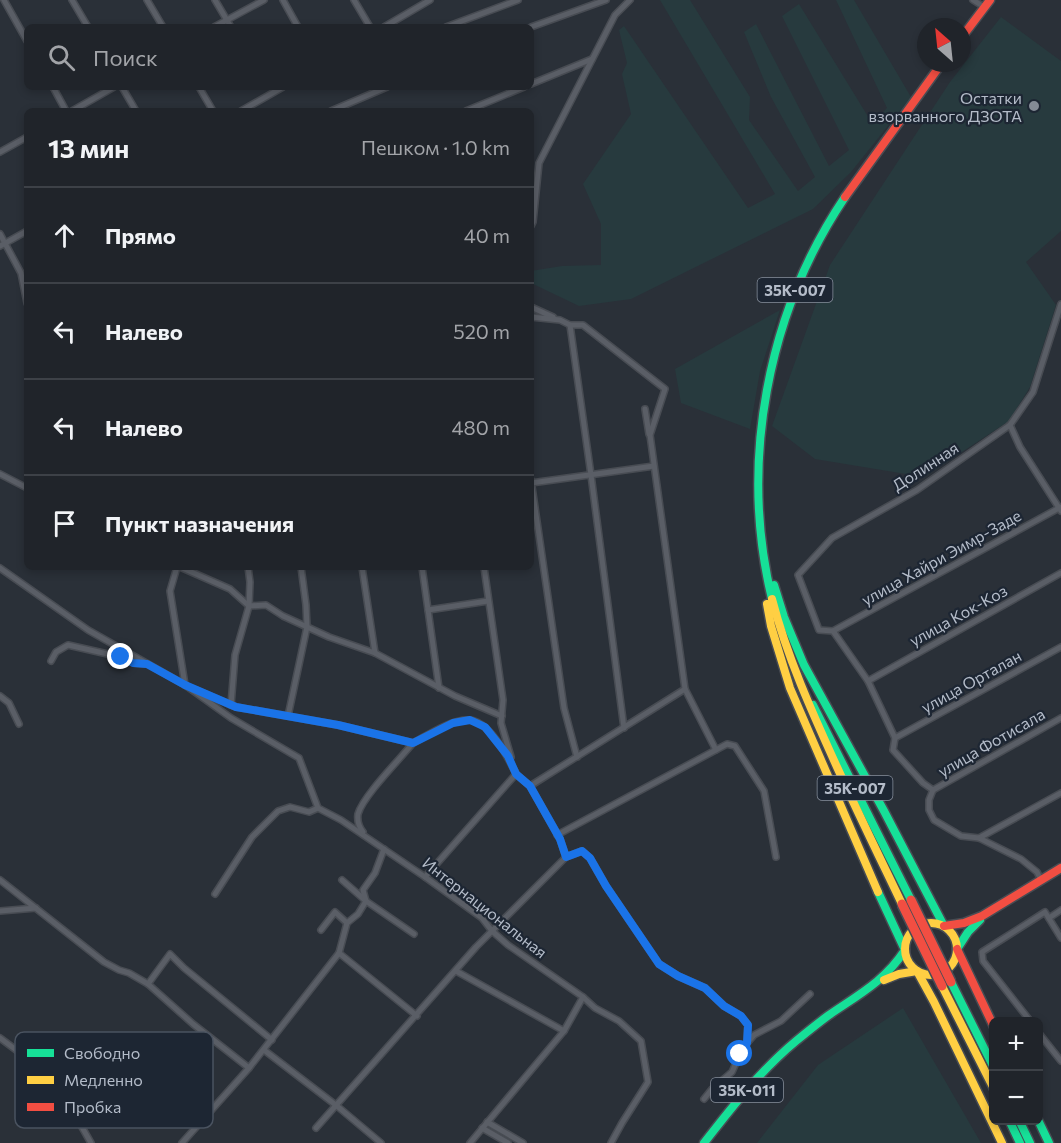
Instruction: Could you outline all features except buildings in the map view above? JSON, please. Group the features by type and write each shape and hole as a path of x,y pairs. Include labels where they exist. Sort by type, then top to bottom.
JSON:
{"main road":[{"path":"971,25 987,3"},
{"name":"35К-007","path":"905,950 879,896 790,688 771,626 765,589 759,512 758,455 765,398 777,344 799,280 815,247 847,195 935,72"},
{"name":"35К-007","path":"763,557 779,628 798,676 820,717 906,902 947,984"},
{"name":"35К-007","path":"763,557 804,665 944,926"},
{"path":"987,914 968,932 957,949 954,962 948,969 932,975 923,974 911,966 907,960 906,940 909,934 920,926 933,923 944,926 963,924 987,914 1061,868"},
{"path":"944,926 954,937 957,949 989,1018"},
{"path":"874,986 894,967 905,950"},
{"path":"917,971 1002,1143"},
{"name":"35К-011","path":"704,1143 768,1066 795,1042 827,1017 874,986 899,974 917,971"},
{"path":"947,984 989,1061"},
{"path":"947,984 989,1080"},
{"path":"1011,1125 1020,1143"},
{"path":"1021,1125 1030,1143"},
{"path":"1041,1125 1049,1143"}],"street":[{"path":"4,0 24,36"},
{"path":"72,0 86,24"},
{"path":"147,0 161,24"},
{"path":"215,0 229,24"},
{"path":"220,24 264,0"},
{"path":"283,0 296,24"},
{"path":"354,0 368,24"},
{"path":"454,24 518,0"},
{"path":"534,26 606,0"},
{"path":"534,212 539,163 615,15 630,0"},
{"path":"973,0 987,3"},
{"path":"389,24 426,1"},
{"path":"534,83 592,59"},
{"path":"55,90 64,108"},
{"path":"77,108 109,90"},
{"path":"124,90 134,108"},
{"path":"201,90 211,108"},
{"path":"267,90 270,95"},
{"path":"246,108 278,90"},
{"path":"338,108 380,90"},
{"path":"473,108 517,90"},
{"path":"0,152 24,139"},
{"path":"534,165 539,163"},
{"path":"3,244 24,233"},
{"path":"0,234 3,244 21,273 24,288"},
{"name":"Долинная","path":"833,631 819,630 798,575 832,538 917,490 1010,425 1033,392 1061,304"},
{"path":"534,308 570,325 584,325 665,389 650,435"},
{"path":"534,316 560,320 570,325"},
{"path":"570,325 624,728"},
{"path":"645,409 685,689 716,750"},
{"path":"1010,425 1020,447 1060,508"},
{"path":"534,482 654,466"},
{"path":"0,474 24,486"},
{"path":"534,503 564,708 577,757"},
{"name":"улица Хайри Эимр-Заде","path":"833,631 1060,508"},
{"path":"0,568 88,630 185,685 231,705 338,725 413,743"},
{"path":"177,570 171,591 185,685 231,718 299,758 318,808 309,812 290,807 278,811 252,837 215,894"},
{"path":"185,570 230,589 249,606 266,605 283,616 329,637 375,653 455,696 501,716"},
{"path":"231,705 235,655 249,606 248,570"},
{"path":"288,716 307,627 301,570"},
{"path":"362,570 375,653"},
{"path":"422,570 440,688"},
{"path":"484,570 503,700 501,723 516,774"},
{"name":"улица Кок-Коз","path":"868,681 1061,573"},
{"path":"428,610 488,601"},
{"path":"833,631 868,681 895,738 893,750 923,783 933,790 929,810 934,820 961,836 980,838 1021,859 1037,872 1041,880"},
{"path":"51,661 56,652 68,645 121,657 133,663 147,664"},
{"name":"улица Орталан","path":"895,738 1061,647"},
{"path":"530,786 685,689"},
{"path":"0,696 9,703 19,724"},
{"name":"улица Фотисала","path":"933,790 1061,718"},
{"path":"365,836 358,826 358,815 365,800 413,743 453,723 470,720 485,727 508,756 516,774 530,786 557,835 566,857"},
{"path":"557,835 727,744 735,746 764,791 776,857"},
{"path":"425,877 516,774"},
{"path":"980,838 1061,793"},
{"name":"Интернациональная","path":"318,808 365,836 482,918 492,931 508,945 583,997 595,1008 619,1021 641,1041 648,1082 611,1143"},
{"path":"213,1108 264,1050 339,953 347,923 358,915 366,902 363,890 375,873 384,849"},
{"path":"316,1128 492,931 566,857 582,851 590,858 606,886 659,964 678,976 705,988 724,1006 741,1016 748,1025 747,1043"},
{"path":"0,880 104,962 148,984 203,1032"},
{"path":"342,880 366,902 414,934"},
{"path":"0,911 36,908"},
{"path":"1049,918 1061,910"},
{"path":"321,930 335,912 347,923"},
{"path":"1026,1017 983,961 982,952 1045,912 1061,938"},
{"path":"339,953 417,1016"},
{"path":"148,984 170,954 272,1040"},
{"path":"456,972 564,1032"},
{"path":"704,1099 732,1072 740,1054 754,1035 782,1021 810,994"},
{"path":"470,1143 564,1032 583,997"},
{"path":"0,1038 15,1049"},
{"path":"1043,1038 1061,1060"},
{"path":"213,1040 249,1068"},
{"path":"264,1050 381,1143"},
{"path":"487,1122 523,1143"},
{"path":"82,1128 91,1143"},
{"path":"182,1143 195,1128"},
{"path":"482,1128 508,1143"},
{"path":"369,1143 375,1138"}],"green space":[{"path":"660,0 690,0 750,97 749,120 798,191 815,177 771,97 744,32 756,24 829,166 849,150 782,16 799,4 872,123 887,108 836,0 854,0 911,97 851,172 813,209 631,299 579,306 534,284 534,271 562,266 601,265 601,224 583,184 631,114 622,74 627,63 619,30 624,26 748,208 775,194"},
{"path":"1001,17 1061,61 1061,231 1026,262 1056,305 1030,387 1009,421 924,477 815,459 772,426 830,265 950,82 958,72 971,72 971,55"},
{"path":"780,310 760,371 750,429 681,403 675,369"},
{"path":"903,1008 981,1143 757,1143 818,1065"}],"traffic: fast":[{"path":"772,599 762,547 759,495 760,443 767,390 779,339 796,290 818,242 845,197"},
{"path":"774,585 784,617 804,665 944,926"},
{"path":"813,705 911,900"},
{"path":"704,1143 747,1089 783,1052 821,1021 880,979 905,950 878,892"},
{"path":"957,949 968,932 980,920"},
{"path":"951,982 989,1058"},
{"path":"1011,1125 1020,1143"},
{"path":"1021,1125 1030,1143"},
{"path":"1040,1125 1049,1143"}],"traffic: slow":[{"path":"772,599 785,642 809,705 902,904"},
{"path":"767,604 771,626 790,688 878,892"},
{"path":"926,923 936,923 945,927 953,935 957,949 953,963 945,971 936,975 926,975 917,971 909,963 905,954 905,944 909,935 917,927 926,923"},
{"path":"884,980 899,974 917,971 1002,1143"},
{"path":"942,986 989,1079"}],"traffic: jam":[{"path":"971,25 990,0"},
{"path":"845,197 935,72"},
{"path":"944,926 964,923 982,916 1061,868"},
{"path":"911,900 951,982"},
{"path":"902,904 942,986"},
{"path":"957,949 989,1017"}],"place":[{"name":"Остатки взорванного ДЗОТА","path":"1034,106"}],"route":[{"path":"121,657 133,663 147,664 185,685 236,707 338,725 413,743 453,723 470,720 485,727 508,756 516,774 530,786 560,839 566,857 582,851 590,858 606,886 659,964 678,976 705,988 724,1006 741,1016 748,1025 747,1043 740,1054"}]}
